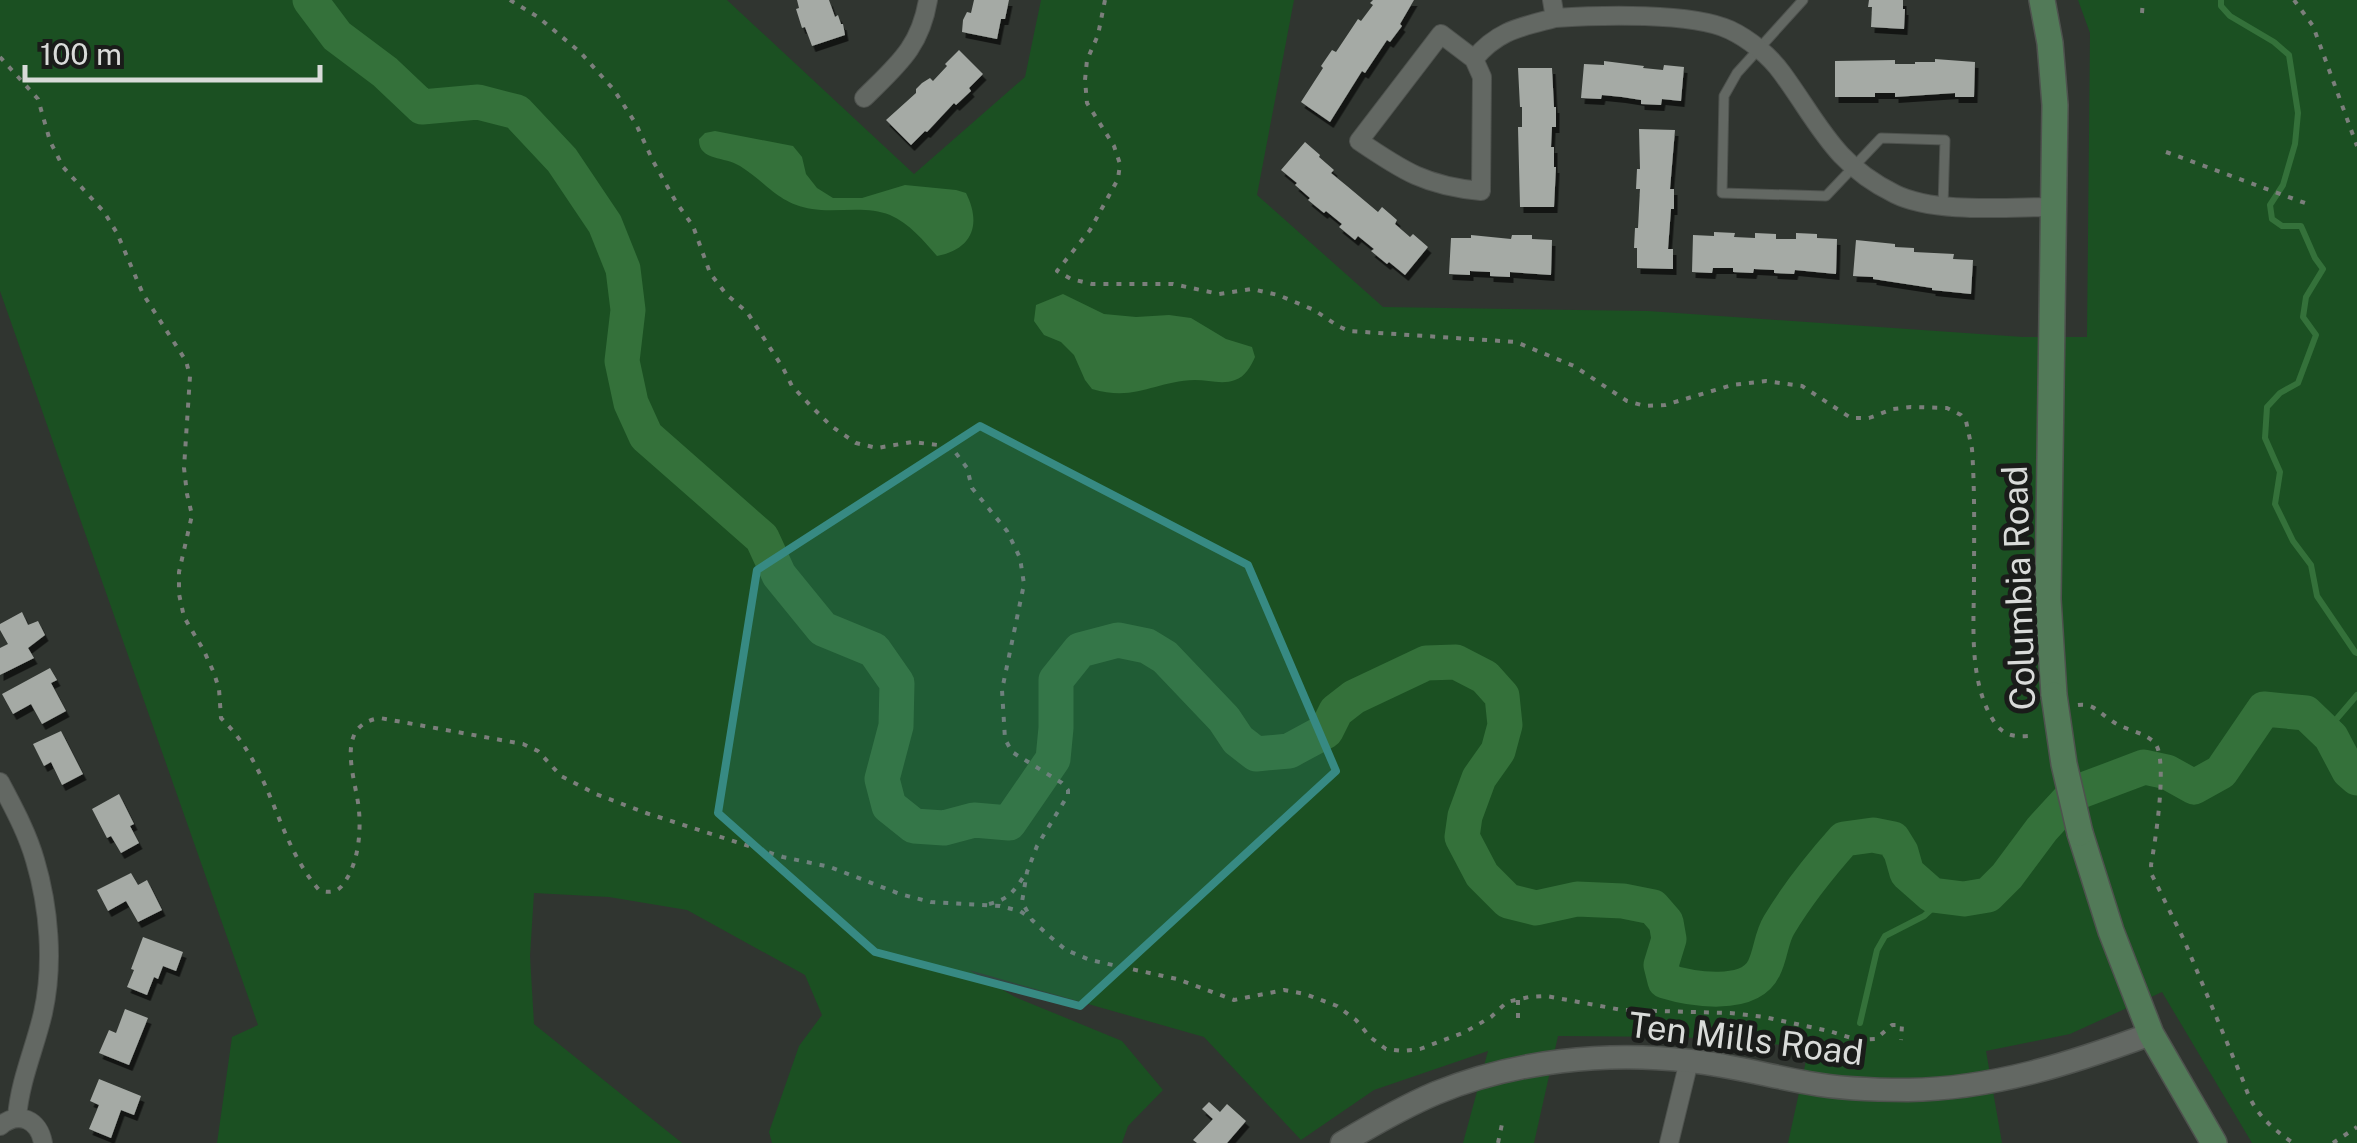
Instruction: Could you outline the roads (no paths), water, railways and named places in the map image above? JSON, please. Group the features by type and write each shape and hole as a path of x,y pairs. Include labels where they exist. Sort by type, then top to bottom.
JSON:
{"main road":[{"name":"Columbia Road","path":"2042,0 2055,105 2048,599 2054,694 2064,764 2080,833 2111,931 2151,1034 2214,1143"}],"street":[{"path":"864,98 906,56 917,39 928,0"},
{"path":"1474,59 1486,44 1506,31 1554,9 1590,16 1703,22 1727,29 1759,50 1780,70 1819,130 1853,167 1899,196 1942,206 2054,207"},
{"path":"1441,34 1474,59 1482,78 1481,191 1450,188 1418,178 1359,141 1441,34"},
{"path":"0,782 36,860 48,938 44,1009 8,1122 31,1120 40,1129 43,1143"},
{"name":"Ten Mills Road","path":"1342,1143 1436,1093 1489,1075 1560,1061 1616,1057 1689,1060 1813,1084 1940,1088 2007,1080 2077,1061 2151,1034"},
{"path":"1669,1143 1689,1060"}],"lane":[{"path":"1797,2 1737,73 1724,96 1722,193 1826,196 1881,138 1946,140 1942,206"}],"waterway":[{"path":"310,0 337,36 385,72 422,107 478,102 517,112 562,160 605,224 623,269 628,310 622,361 631,403 646,436 762,538 779,575 823,629 874,650 897,683 896,726 882,779 889,806 914,826 944,828 974,820 1009,823 1053,759 1056,680 1080,650 1118,640 1147,646 1165,657 1224,719 1238,740 1256,754 1289,751 1326,731 1336,711 1354,697 1426,663 1456,662 1485,677 1502,696 1505,725 1498,751 1479,778 1462,837 1482,875 1508,901 1536,908 1577,899 1653,907 1666,922 1669,939 1661,965 1665,981 1719,989 1757,978 1786,913 1844,839 1873,835 1893,839 1907,873 1932,895 1964,899 1988,895 2075,793 2144,767 2167,772 2194,787 2221,772 2264,709 2306,713 2331,737 2349,771 2357,778"},
{"path":"2221,0 2230,16 2289,55 2298,113 2295,144 2283,185 2270,205 2272,219 2282,226 2301,226 2323,269 2306,297 2303,317 2316,335 2298,383 2280,393 2267,407 2265,438 2280,472 2275,504 2293,541 2311,565 2317,596 2357,653"},
{"path":"2331,737 2334,722 2357,695"},
{"path":"1860,1023 1877,950 1885,936 1924,916 1945,897"}]}
